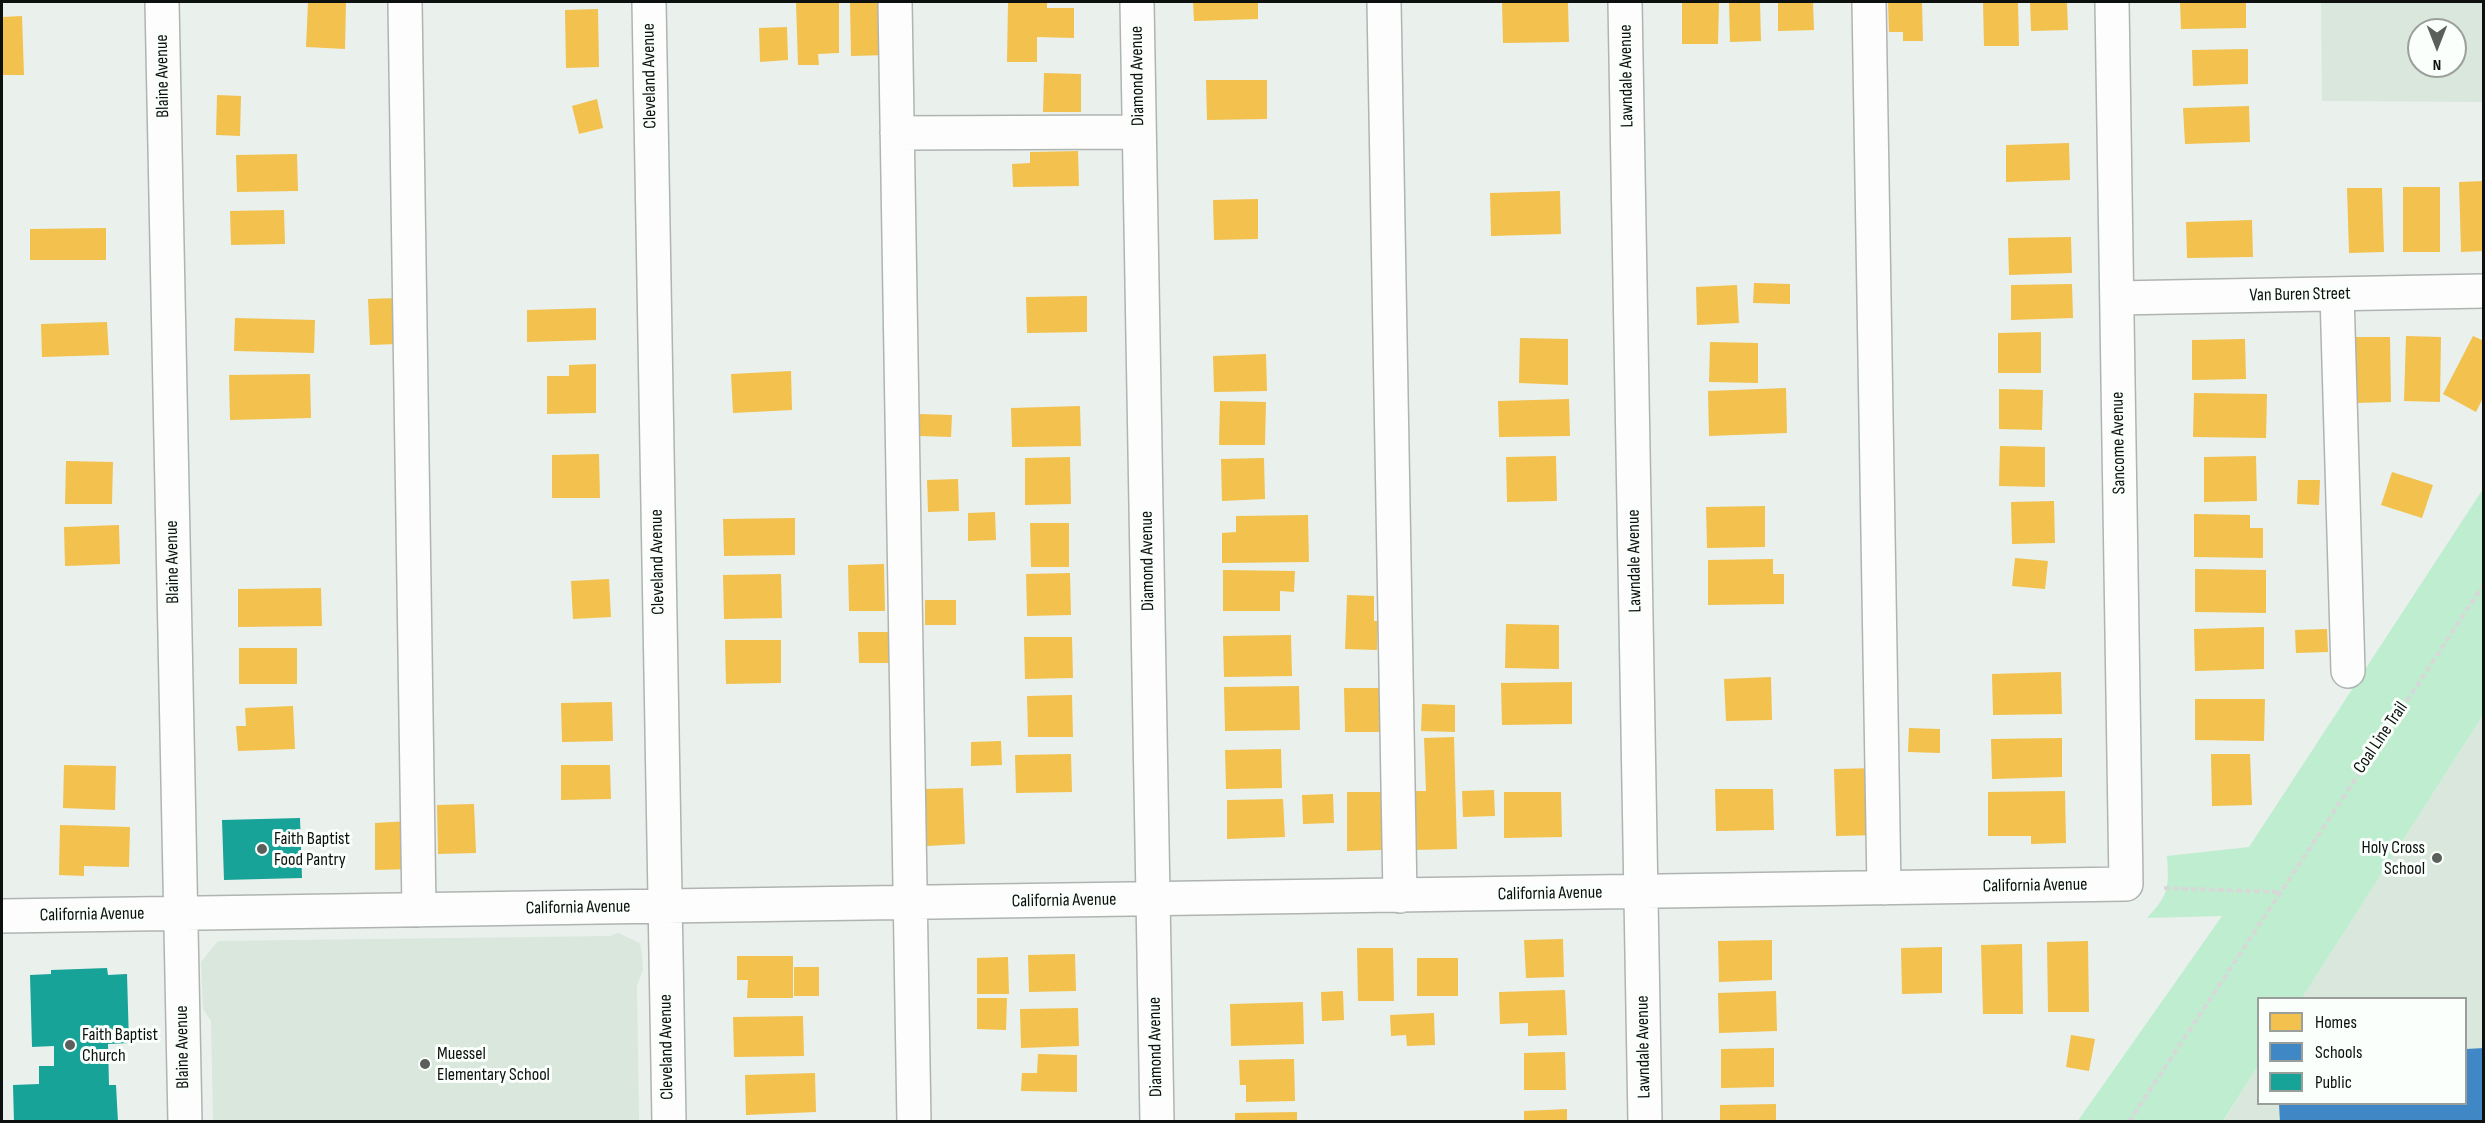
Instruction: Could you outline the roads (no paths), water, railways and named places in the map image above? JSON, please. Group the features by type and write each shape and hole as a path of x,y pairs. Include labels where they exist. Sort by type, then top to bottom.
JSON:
{"street":[{"name":"Blaine Avenue","path":"162,2 185,1122"},
{"path":"405,2 419,910"},
{"name":"Cleveland Avenue","path":"649,2 669,1122"},
{"path":"895,2 914,1122"},
{"name":"Diamond Avenue","path":"1137,2 1157,1122"},
{"path":"1384,2 1400,896"},
{"name":"Lawndale Avenue","path":"1625,2 1645,1122"},
{"path":"1869,2 1884,888"},
{"name":"Sancome Avenue","path":"2112,2 2126,884"},
{"path":"897,133 1139,132"},
{"name":"Van Buren Street","path":"2117,298 2484,291"},
{"path":"2337,294 2348,671"},
{"name":"California Avenue","path":"2,916 2126,884"}],"place":[{"name":"Faith Baptist Food Pantry","path":"262,849"},
{"name":"Holy Cross School","path":"2437,858"},
{"name":"Faith Baptist Church","path":"70,1045"},
{"name":"Muessel Elementary School","path":"425,1064"}]}
